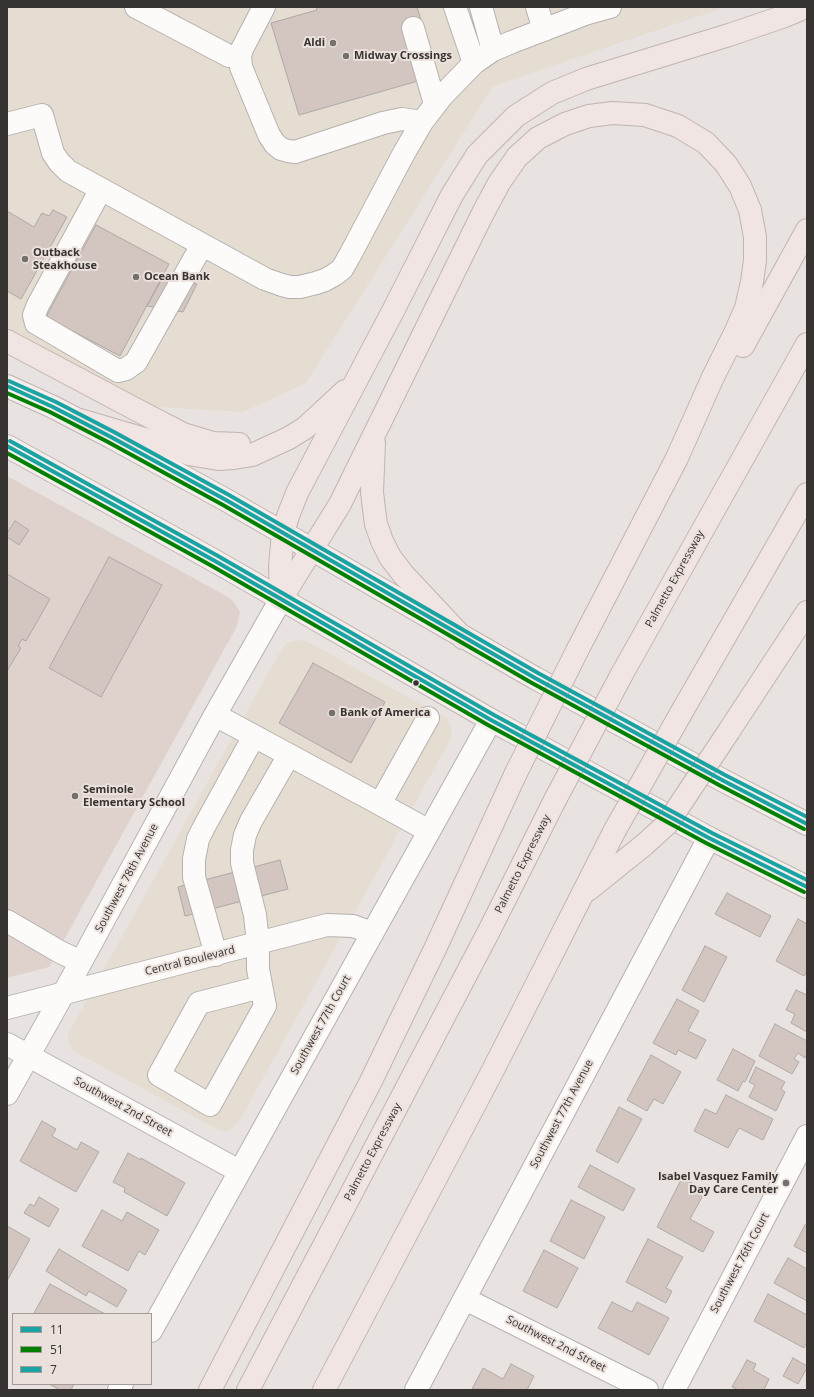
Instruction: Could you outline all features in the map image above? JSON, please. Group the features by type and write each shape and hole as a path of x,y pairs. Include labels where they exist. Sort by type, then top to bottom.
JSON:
{"highway":[{"path":"281,599 280,566 283,533 297,493 357,381 452,195 477,155 516,116 552,93 586,79 729,35 806,7"},
{"path":"210,1390 370,1083 435,950 516,775 578,648 677,458 746,308 755,260 755,237 750,210 740,186 726,164 706,143 678,126 645,115 613,113 590,116 566,124 538,138 517,157 499,183 482,215 340,504 281,599"},
{"path":"677,458 721,385 807,230"},
{"path":"7,341 137,410 194,437 213,443 276,444"},
{"name":"Palmetto Expressway","path":"248,1390 622,674 807,344"},
{"path":"80,420 165,445 189,454 218,458 234,458 252,455 290,438 305,428 357,381"},
{"path":"374,436 373,503 376,524 382,541 390,557 404,574 464,638"},
{"path":"324,1390 492,1072 615,830 807,494"},
{"path":"581,896 644,845 667,824 807,612"}],"main road":[{"path":"7,386 80,420 283,533 464,638 722,780 807,824"},
{"path":"7,446 208,557 491,720 709,838 807,887"}],"street":[{"path":"136,7 229,56 240,56"},
{"path":"264,7 246,39 240,56 241,66 269,135 275,144 281,149 295,152 383,123 402,119 422,122"},
{"path":"455,7 474,63"},
{"path":"481,7 493,50"},
{"path":"537,7 544,30"},
{"path":"7,124 42,115 54,153 59,162 68,170 265,279 290,287 300,287 316,283 334,275 342,268 422,122 435,104 474,63 493,50 544,30 584,11 610,7"},
{"path":"413,28 435,104"},
{"path":"101,189 34,315 36,323 118,371 136,362 202,245"},
{"name":"Southwest 78th Avenue","path":"7,1094 81,962 215,715 281,599"},
{"path":"215,715 429,831"},
{"path":"380,804 428,718"},
{"name":"Southwest 77th Court","path":"152,1329 491,720"},
{"path":"216,954 194,878 194,859 198,839 254,736"},
{"path":"261,987 199,1003 159,1076 210,1105 265,1006 258,969 258,943 255,915 242,863 242,850 245,835 251,821 289,755"},
{"name":"Southwest 77th Avenue","path":"416,1390 709,838"},
{"path":"7,921 60,952 81,962"},
{"name":"Central Boulevard","path":"7,1008 327,925 353,926 372,932"},
{"name":"Southwest 2nd Street","path":"7,1044 239,1171"},
{"name":"Southwest 76th Court","path":"674,1390 807,1136"},
{"name":"Southwest 2nd Street","path":"465,1298 647,1390"}],"shaded area":[{"path":"7,7 725,7 493,86 306,383 243,412 142,406 7,334"},
{"name":"Seminole Elementary School","path":"7,476 228,597 234,602 240,612 237,626 49,967 7,978"},
{"path":"299,640 306,641 446,718 452,731 450,740 241,1118 234,1127 228,1131 220,1130 72,1050 68,1040 68,1034 281,650 287,643"}],"building":[{"name":"Midway Crossings","path":"316,7 417,7 423,26 418,81 299,115 271,23 317,10"},
{"name":"Outback Steakhouse","path":"53,210 67,217 21,299 7,291 7,211 34,227 42,213 49,216"},
{"path":"96,225 169,264 120,356 46,317"},
{"path":"162,279 197,284 183,312 147,306"},
{"path":"15,521 29,530 19,545 7,537 7,533"},
{"path":"109,557 162,585 101,697 49,668"},
{"path":"7,574 50,599 26,641 22,639 18,646 21,648 7,671"},
{"name":"Bank of America","path":"313,663 385,702 351,763 279,723"},
{"path":"280,860 288,889 185,916 178,887"},
{"path":"727,893 771,916 760,937 715,914"},
{"path":"798,919 807,924 807,971 804,976 776,961"},
{"path":"705,946 727,957 704,1002 682,990"},
{"path":"796,990 807,995 807,1032 791,1023 795,1014 786,1010"},
{"path":"677,999 699,1011 688,1031 706,1040 696,1059 678,1050 676,1055 653,1043"},
{"path":"775,1024 807,1041 807,1054 805,1058 798,1053 794,1059 799,1062 792,1074 759,1056"},
{"path":"733,1049 755,1061 745,1082 743,1081 738,1091 717,1080"},
{"path":"651,1055 681,1072 663,1104 654,1099 647,1111 627,1100"},
{"path":"756,1067 785,1082 781,1089 785,1092 776,1111 749,1097 755,1085 749,1082"},
{"path":"726,1095 773,1119 763,1140 739,1128 728,1148 694,1131 705,1109 716,1114"},
{"path":"619,1107 642,1119 618,1163 596,1151"},
{"path":"42,1121 56,1129 52,1136 77,1150 81,1142 99,1152 76,1192 20,1161"},
{"path":"128,1153 141,1160 141,1158 185,1183 167,1216 124,1192 125,1188 113,1182"},
{"path":"590,1165 635,1189 623,1211 578,1187"},
{"path":"682,1178 706,1190 690,1219 714,1232 703,1252 657,1227"},
{"path":"39,1197 59,1209 49,1227 24,1213 30,1204 34,1206"},
{"path":"571,1200 605,1217 584,1259 550,1241"},
{"path":"102,1210 122,1221 127,1212 159,1230 145,1255 139,1251 128,1271 82,1246"},
{"path":"805,1225 807,1226 807,1253 794,1246"},
{"path":"7,1226 30,1239 7,1281"},
{"path":"648,1239 683,1257 666,1288 672,1291 666,1303 626,1282"},
{"path":"59,1249 127,1290 117,1307 89,1291 86,1296 46,1271"},
{"path":"544,1250 578,1268 557,1308 523,1291"},
{"path":"788,1258 807,1269 807,1301 774,1283"},
{"path":"50,1284 103,1313 34,1313"},
{"path":"768,1294 807,1315 807,1342 804,1348 754,1321"},
{"path":"612,1302 632,1312 637,1302 669,1318 649,1355 598,1328"},
{"path":"793,1358 807,1366 798,1384 783,1376"},
{"path":"747,1360 756,1364 753,1370 769,1379 764,1390 739,1390 732,1387"},
{"path":"511,1364 534,1376 527,1390 472,1389 483,1368 503,1379"},
{"path":"51,1385 74,1385 71,1390 60,1390"}],"transit line":[{"name":"7","path":"9,381 56,402 114,432 229,495 538,673 725,775 807,817"},
{"name":"11","path":"7,386 53,407 111,437 226,500 535,678 722,780 807,824"},
{"name":"51","path":"7,393 50,412 108,442 223,505 532,683 719,785 804,829"},
{"name":"7","path":"10,441 218,556 494,715 712,833 807,880"},
{"name":"11","path":"7,446 215,561 491,720 709,838 807,887"},
{"name":"51","path":"7,453 212,566 488,725 706,843 804,892"}],"place":[{"name":"Aldi","path":"333,43"},
{"name":"Midway Crossings","path":"346,56"},
{"name":"Outback Steakhouse","path":"25,259"},
{"name":"Ocean Bank","path":"136,277"},
{"name":"Bank of America","path":"332,713"},
{"name":"Seminole Elementary School","path":"75,796"},
{"name":"Isabel Vasquez Family Day Care Center","path":"786,1183"}]}
